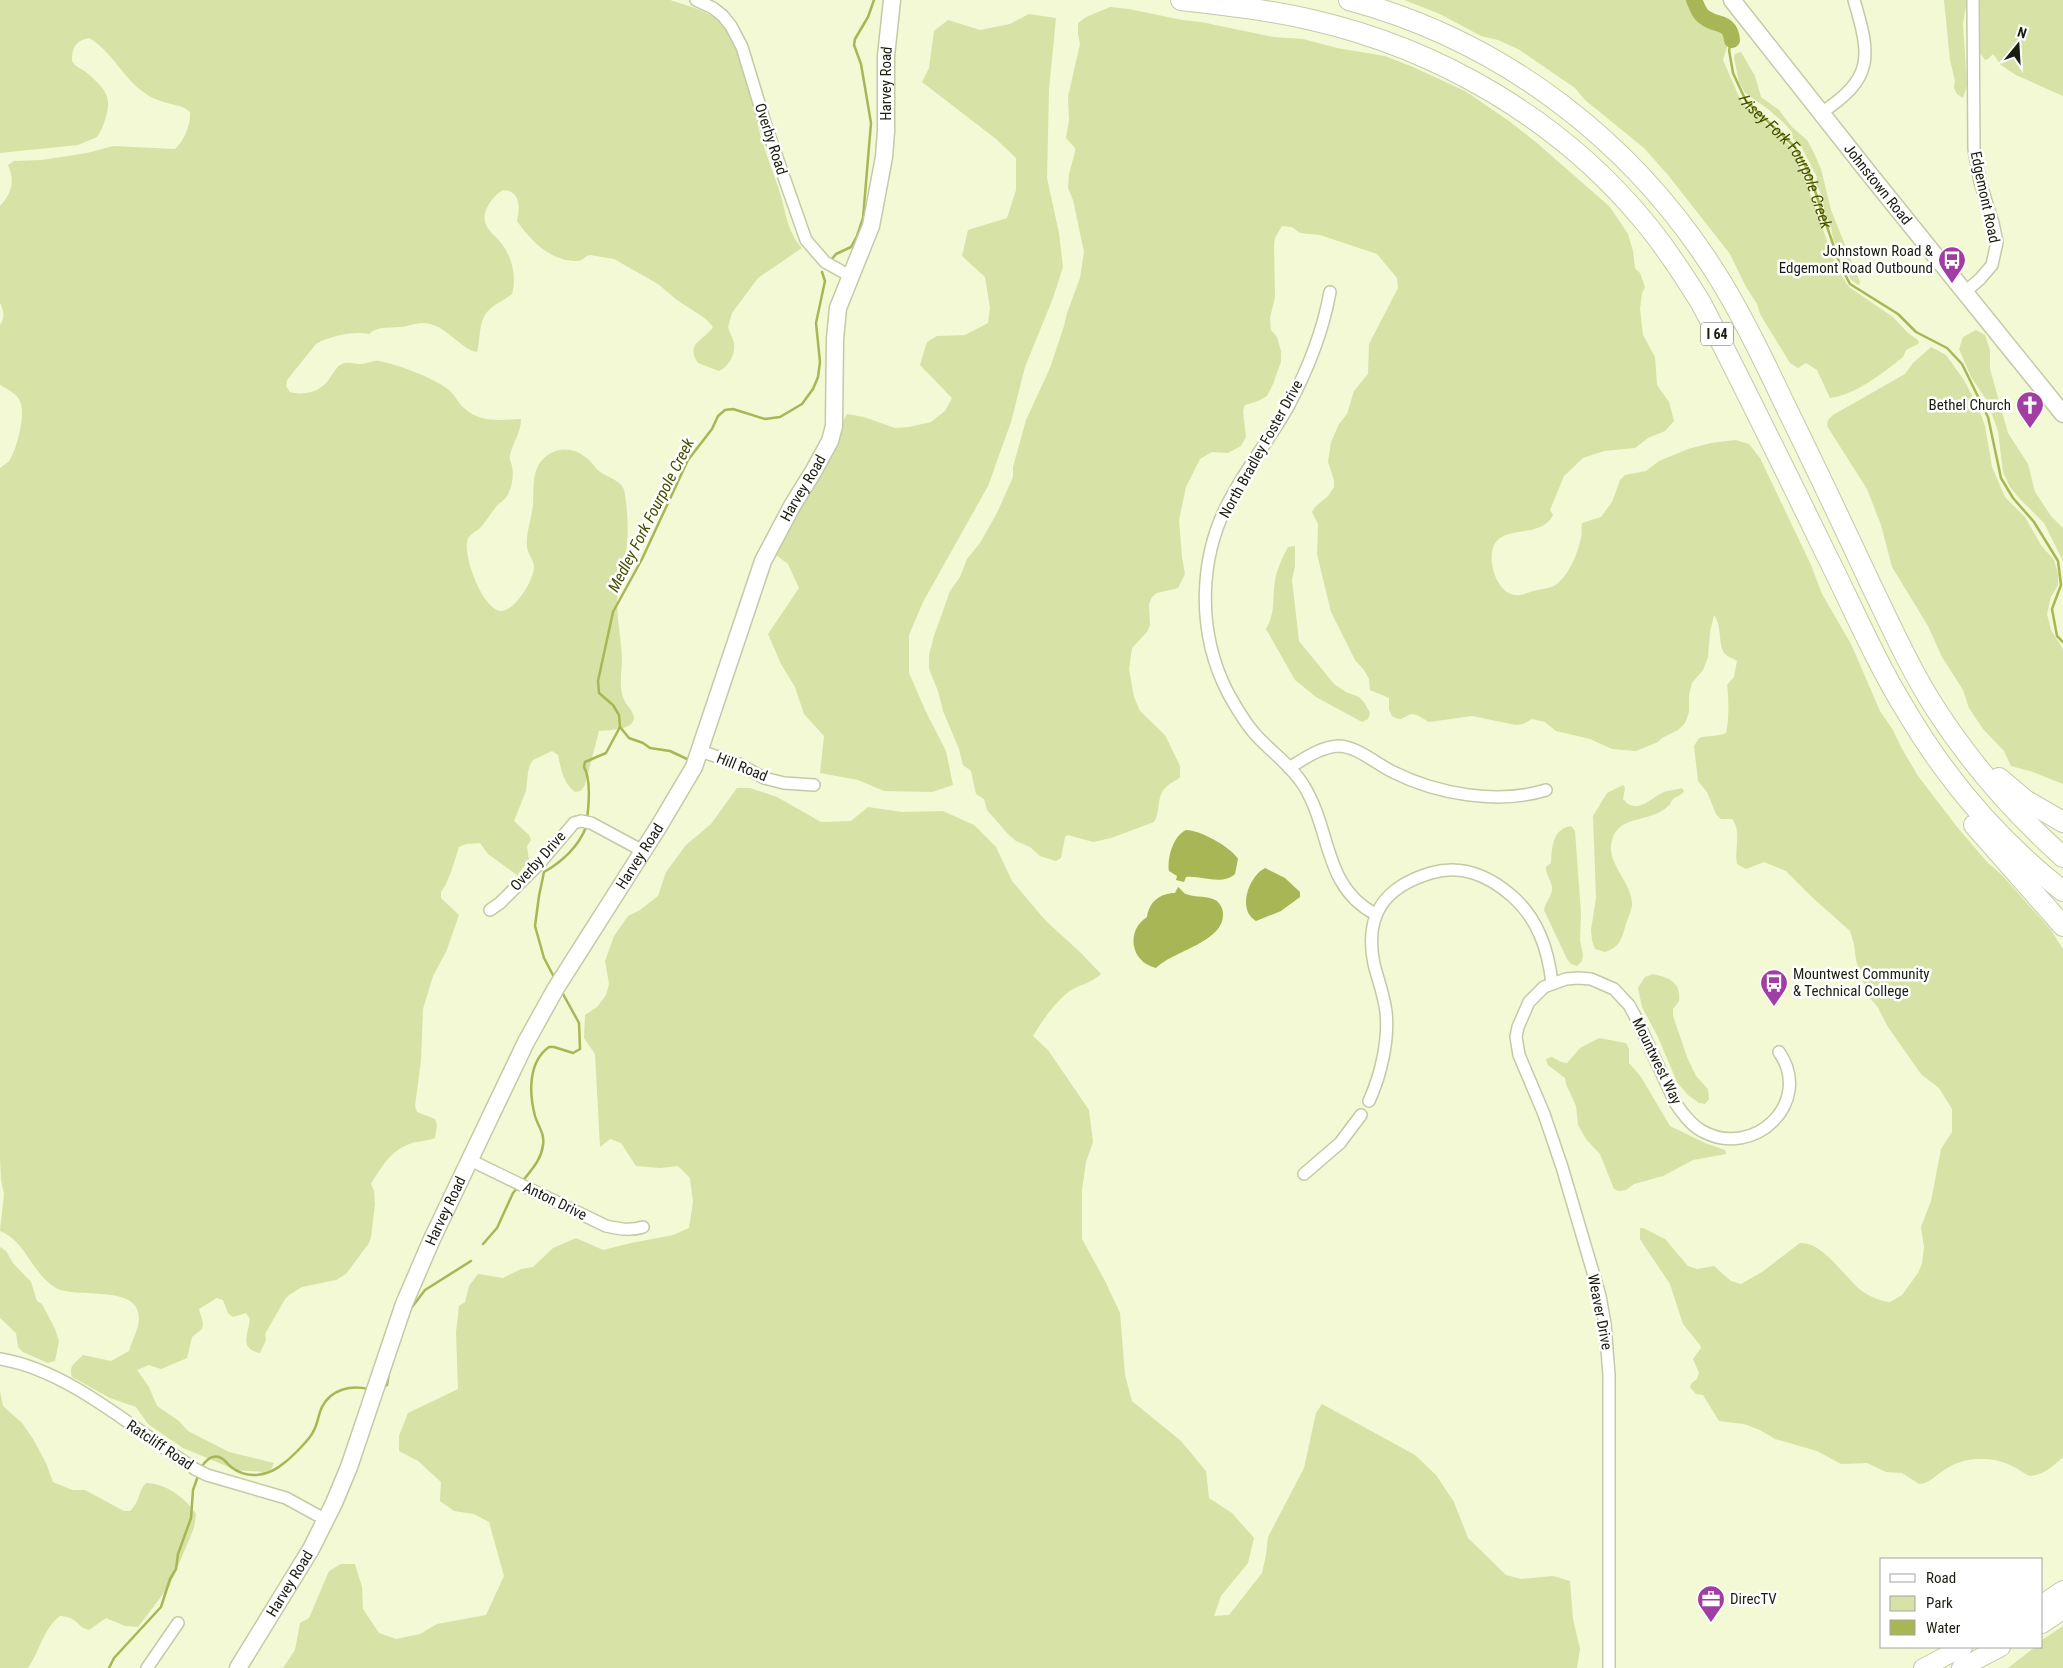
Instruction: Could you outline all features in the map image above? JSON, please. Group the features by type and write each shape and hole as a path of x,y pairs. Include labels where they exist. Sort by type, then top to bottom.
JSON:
{"highway":[{"name":"I 64","path":"1182,0 1248,8 1313,20 1406,49 1451,70 1518,107 1582,158 1609,184 1642,219 1678,266 1702,303 1881,666 1905,709 1938,761 1986,820 2063,891"},
{"name":"I 64","path":"1349,0 1416,22 1460,41 1531,82 1566,106 1600,135 1663,200 1702,252 1741,317 1908,660 1933,705 1958,743 2010,805 2063,857"},
{"path":"1958,743 2025,800 2063,822"},
{"path":"1938,761 1944,780 1965,814 2063,926"}],"main road":[{"path":"2043,1603 2063,1590"},
{"path":"2043,1623 2063,1610"},
{"path":"1923,1668 1961,1648"},
{"path":"1961,1668 1999,1648"}],"street":[{"name":"Overby Road","path":"696,0 713,8 723,16 737,36 806,240 825,262 850,276"},
{"name":"Harvey Road","path":"242,1662 326,1520 349,1467 404,1304 526,1042 559,983 685,782 700,750 764,561 792,506 830,441 834,426 836,322 841,298 871,226 884,157 886,56 892,0"},
{"name":"Johnstown Road","path":"1732,0 2063,414"},
{"path":"1821,113 1852,89 1858,81 1865,64 1865,41 1854,0"},
{"name":"Edgemont Road","path":"1965,292 1992,265 1997,242 1980,182 1974,149 1973,0"},
{"name":"North Bradley Foster Drive","path":"1330,292 1323,326 1299,385 1281,419 1240,482 1225,509 1215,537 1206,576 1205,615 1208,634 1220,675 1232,700 1254,733 1299,779 1309,796 1338,878 1344,889 1359,904 1375,914"},
{"path":"1289,768 1318,752 1338,746 1351,749 1393,772 1438,789 1493,796 1546,790"},
{"name":"Hill Road","path":"700,750 739,764 764,778 784,783 814,785"},
{"name":"Overby Drive","path":"490,910 500,903 539,864 574,823 586,822 643,851"},
{"path":"1369,1100 1380,1067 1386,1024 1384,1001 1372,947 1371,932 1375,914 1380,904 1392,892 1426,875 1454,870 1481,875 1513,897 1532,918 1544,945 1552,983"},
{"name":"Mountwest Way","path":"1552,983 1578,978 1591,979 1614,989 1622,996 1635,1016 1676,1104 1683,1114 1702,1131 1715,1137 1727,1139 1750,1136 1769,1126 1776,1119 1786,1102 1790,1083 1787,1066 1779,1052"},
{"name":"Weaver Drive","path":"1552,983 1535,994 1524,1010 1518,1027 1517,1046 1522,1064 1544,1114 1562,1167 1598,1289 1605,1324 1609,1394 1609,1668"},
{"path":"1304,1174 1340,1143 1361,1115"},
{"name":"Anton Drive","path":"470,1160 606,1226 627,1230 643,1228"},
{"name":"Ratcliff Road","path":"0,1359 20,1362 52,1375 99,1403 194,1469 207,1475 286,1498 326,1520"},
{"path":"147,1668 178,1623"}],"green space":[{"path":"0,0 670,0 701,10 715,18 727,29 732,38 742,63 761,139 781,196 788,223 802,248 758,278 732,313 728,327 734,343 734,351 729,363 719,371 698,363 693,351 697,343 713,327 706,319 677,300 658,284 614,259 590,255 577,261 558,258 550,254 522,228 517,221 519,205 516,197 513,193 503,190 496,195 487,208 485,222 505,248 511,261 514,274 513,288 512,294 485,314 481,324 477,352 470,350 445,331 431,324 419,323 402,327 383,328 372,331 369,334 349,334 316,344 287,380 286,386 290,392 312,392 322,387 337,368 344,363 363,364 379,361 406,369 435,381 449,390 470,413 477,416 505,420 521,419 520,429 510,455 513,473 509,493 482,526 470,536 467,542 469,559 476,582 488,602 494,608 501,611 506,610 518,601 533,573 534,564 527,549 527,540 535,475 542,460 559,450 572,450 586,458 600,472 616,480 624,490 628,526 624,566 617,598 622,658 621,689 634,719 627,727 599,731 585,785 581,791 575,792 568,784 563,775 558,755 552,751 533,760 528,772 526,791 514,821 529,835 531,840 527,846 529,860 517,875 488,854 480,843 466,844 459,847 451,872 441,892 441,898 459,915 446,952 433,976 423,1009 421,1060 415,1106 417,1112 435,1119 437,1125 435,1138 412,1143 398,1150 379,1171 371,1184 374,1191 375,1204 371,1237 369,1243 346,1274 336,1280 302,1287 289,1295 265,1334 266,1340 260,1353 253,1351 247,1344 250,1319 246,1313 233,1317 228,1313 223,1300 217,1298 199,1309 203,1323 202,1329 192,1337 187,1358 161,1369 149,1365 137,1370 149,1387 157,1406 179,1421 188,1431 229,1452 274,1463 271,1470 264,1472 236,1470 183,1448 148,1424 136,1407 110,1398 72,1377 72,1367 83,1355 111,1361 129,1351 138,1326 138,1312 132,1303 122,1297 79,1293 56,1288 41,1275 16,1242 0,1231 4,1194 0,1158 0,468 12,456 20,430 22,412 19,399 11,391 0,385 0,325 3,320 3,314 0,303 0,206 10,192 12,181 8,165 14,161 42,160 87,153 113,146 175,149 186,132 190,112 179,106 155,99 140,90 109,55 89,38 77,43 72,61 99,84 104,90 108,101 107,114 97,137 78,145 0,153"},
{"path":"1404,0 1690,0 1703,22 1719,29 1730,37 1723,60 1744,105 1791,147 1841,275 1849,287 1893,317 1908,333 1919,341 1918,344 1906,350 1903,357 1887,370 1859,388 1830,398 1817,370 1806,363 1798,368 1790,363 1760,314 1757,304 1745,285 1730,254 1668,175 1644,148 1585,100 1575,88 1518,49 1498,40 1481,36 1440,14"},
{"path":"1944,0 1967,0 1963,23 1967,85 1963,98 1957,94 1954,88 1955,81 1950,60"},
{"path":"1978,0 2063,0 2063,96 2016,75 2001,65 1993,54 1985,60 1979,52"},
{"path":"1110,7 1201,22 1273,37 1303,39 1337,48 1385,56 1413,67 1465,91 1509,121 1610,207 1628,234 1635,268 1640,273 1645,287 1642,293 1640,309 1643,335 1655,357 1657,385 1669,402 1674,421 1665,431 1648,438 1635,448 1604,451 1583,458 1564,476 1550,510 1553,515 1547,523 1531,530 1512,533 1497,540 1492,554 1495,576 1503,589 1515,595 1556,585 1565,576 1574,560 1581,538 1582,523 1601,517 1612,502 1620,480 1625,475 1646,471 1659,461 1688,449 1711,443 1736,440 1749,444 1760,458 1811,565 1822,594 1851,644 1880,711 1893,730 1918,776 1987,862 2002,875 2051,930 2063,949 2063,1457 2048,1470 2030,1476 2003,1462 1979,1459 1963,1461 1945,1469 1928,1482 1919,1484 1902,1473 1886,1472 1867,1463 1841,1464 1817,1451 1775,1439 1760,1430 1744,1424 1719,1421 1703,1395 1696,1394 1690,1387 1697,1379 1699,1373 1693,1359 1701,1348 1683,1324 1670,1284 1640,1239 1640,1228 1665,1239 1688,1266 1697,1269 1714,1266 1731,1281 1741,1284 1762,1272 1800,1243 1808,1244 1816,1247 1832,1260 1861,1291 1877,1299 1890,1302 1902,1295 1918,1273 1922,1264 1924,1247 1921,1227 1931,1201 1941,1149 1952,1132 1952,1109 1939,1088 1922,1075 1916,1067 1888,1027 1877,1006 1868,996 1856,960 1850,931 1786,871 1764,862 1746,869 1737,864 1737,829 1732,819 1721,819 1716,814 1707,792 1698,781 1694,746 1699,738 1726,733 1727,728 1727,685 1734,677 1737,661 1726,655 1723,651 1717,620 1714,615 1710,632 1708,657 1703,670 1692,683 1689,695 1689,712 1685,723 1678,730 1658,742 1636,751 1612,749 1590,739 1556,731 1545,722 1532,719 1523,724 1516,725 1472,716 1429,722 1417,715 1411,714 1398,719 1392,716 1389,710 1389,698 1370,690 1369,679 1355,660 1331,612 1317,554 1318,524 1312,512 1334,487 1334,480 1328,462 1331,442 1339,424 1347,414 1354,391 1368,374 1369,344 1398,288 1397,278 1377,254 1320,235 1300,233 1292,227 1282,226 1275,238 1275,297 1270,318 1271,330 1277,337 1281,351 1281,362 1267,396 1245,405 1243,411 1246,437 1241,446 1228,453 1212,452 1200,459 1186,487 1179,520 1185,574 1178,588 1157,593 1152,597 1149,604 1150,625 1147,632 1132,648 1129,669 1134,697 1140,711 1165,735 1180,766 1180,777 1166,787 1161,795 1154,822 1111,838 1093,842 1068,835 1065,837 1061,858 1056,861 1040,856 1030,847 1016,841 987,810 984,799 976,794 971,771 963,765 959,749 943,711 938,691 929,669 929,655 950,591 960,577 967,559 980,543 997,513 1013,477 1013,467 1026,420 1050,368 1080,278 1084,252 1073,200 1068,188 1075,148 1066,138 1069,120 1068,97 1080,44 1078,23 1086,17"},
{"path":"1029,14 1056,18 1049,89 1047,178 1059,233 1063,267 1053,298 1025,367 1011,422 988,486 923,602 909,635 909,673 946,751 953,785 932,792 884,791 858,780 820,773 824,736 804,714 795,687 781,664 768,634 799,588 788,564 776,555 784,528 847,414 864,417 895,428 931,422 945,411 952,398 920,365 927,342 937,336 965,335 988,323 990,308 985,277 962,256 968,230 1007,218 1016,190 1016,158 996,139 922,82 929,68 934,31 948,20 980,30 1010,24"},
{"path":"1741,52 1755,76 1761,97 1779,110 1792,127 1807,140 1814,153 1821,169 1831,210 1860,282 1859,285 1851,280 1843,262 1843,257 1833,239 1831,227 1824,211 1823,197 1816,184 1817,177 1801,146 1793,139 1792,132 1783,122 1745,93 1739,82 1734,58 1735,54"},
{"path":"1976,330 1985,335 1990,350 1990,369 2008,433 2028,464 2035,492 2051,516 2063,528 2063,561 2044,523 2010,487 2003,472 1998,431 1990,405 1971,377 1959,349 1963,337"},
{"path":"1931,347 1946,355 1964,380 1979,409 1985,426 1992,467 2005,497 2025,517 2041,545 2054,560 2058,574 2058,585 2051,597 2047,614 2051,630 2063,649 2063,784 2033,772 2011,766 2004,751 1983,729 1969,708 1963,690 1942,657 1928,626 1892,567 1881,525 1867,489 1827,426 1828,420 1833,415 1905,374 1913,363"},
{"path":"1295,546 1295,566 1292,580 1299,641 1334,684 1346,692 1359,697 1364,702 1370,713 1368,719 1362,722 1316,697 1295,680 1266,629 1272,611 1278,568 1288,547"},
{"path":"1623,785 1625,788 1623,799 1633,806 1643,804 1666,791 1682,788 1684,791 1661,811 1621,826 1612,840 1612,857 1628,889 1632,905 1621,940 1616,946 1605,952 1595,949 1591,930 1596,898 1593,816 1607,793"},
{"path":"737,788 750,788 777,797 821,822 851,821 868,807 902,812 943,811 974,825 996,847 1012,881 1046,921 1101,974 1067,993 1048,1013 1033,1036 1048,1050 1089,1110 1093,1142 1086,1162 1082,1190 1082,1239 1120,1313 1125,1375 1132,1401 1181,1441 1206,1471 1209,1498 1232,1513 1254,1538 1248,1563 1221,1596 1214,1616 1229,1615 1262,1573 1268,1537 1304,1468 1316,1413 1322,1404 1415,1455 1436,1475 1454,1502 1468,1538 1506,1575 1521,1579 1553,1576 1570,1581 1573,1619 1580,1649 1577,1668 283,1668 295,1650 300,1623 309,1618 329,1571 341,1564 355,1564 362,1587 363,1609 379,1633 396,1639 420,1634 437,1624 486,1615 504,1576 489,1522 474,1514 454,1511 440,1501 441,1482 418,1461 399,1451 399,1436 408,1413 458,1389 456,1332 459,1306 465,1302 469,1286 478,1274 503,1278 521,1269 533,1267 553,1248 576,1238 603,1250 673,1235 689,1228 693,1202 690,1178 678,1166 660,1168 636,1166 621,1143 610,1139 600,1147 595,1054 584,1038 585,1015 597,1007 606,995 609,984 605,961 614,936 628,916 640,910 658,896 666,872 686,845 711,824"},
{"path":"1571,826 1575,831 1581,913 1580,941 1583,955 1582,961 1577,966 1571,964 1567,959 1544,910 1552,890 1546,867 1551,863 1554,840 1560,831"},
{"path":"1653,974 1673,981 1678,989 1679,1001 1673,1009 1673,1016 1687,1057 1696,1076 1708,1089 1709,1099 1705,1104 1699,1103 1688,1095 1677,1082 1658,1037 1642,1007 1638,988 1645,977"},
{"path":"1599,1038 1626,1043 1629,1049 1629,1063 1641,1077 1670,1126 1705,1143 1725,1150 1726,1154 1693,1160 1663,1176 1634,1184 1626,1190 1619,1191 1614,1189 1600,1154 1586,1139 1578,1125 1576,1106 1565,1078 1548,1065 1546,1059 1552,1057 1567,1063 1580,1048"},
{"path":"0,1247 6,1251 13,1263 31,1282 37,1301 42,1304 55,1329 59,1341 55,1361 48,1363 23,1352 18,1347 16,1333 0,1318"},
{"path":"0,1391 3,1406 22,1423 33,1439 46,1463 53,1482 72,1490 85,1490 124,1511 130,1511 133,1508 146,1483 153,1484 168,1489 181,1497 196,1514 194,1528 170,1585 138,1627 125,1626 106,1618 89,1630 71,1618 60,1616 50,1627 28,1668 0,1668"},
{"path":"2063,1626 2063,1668 2008,1668 2034,1648 2043,1648 2043,1639"}],"water":[{"path":"1186,830 1207,836 1229,849 1238,859 1235,874 1218,880 1186,877 1184,882 1176,880 1177,876 1169,871 1170,854 1174,842"},
{"path":"1265,868 1285,878 1300,892 1300,897 1281,911 1256,921 1250,916 1247,909 1247,894 1254,879"},
{"path":"1178,887 1186,894 1217,901 1223,910 1221,924 1207,939 1174,956 1156,968 1147,965 1136,953 1134,937 1136,930 1147,917 1150,907 1156,899 1170,893 1175,893"}],"waterway":[{"name":"Medley Fork Fourpole Creek","path":"832,259 836,254 851,247 863,218 871,123 861,64 854,45 855,39 868,17 874,0"},
{"name":"Hisey Fork Fourpole Creek","path":"1694,0 1700,12 1706,18 1728,29 1732,40"},
{"name":"Hisey Fork Fourpole Creek","path":"1732,40 1729,50 1733,73 1746,101 1795,147 1809,173 1840,265 1850,284 1898,314 1916,332 1947,348 1962,364 1988,417 2001,478 2013,498 2034,522 2058,561 2061,585 2052,609 2057,636 2063,642"},
{"name":"Medley Fork Fourpole Creek","path":"587,819 589,792 588,778 584,767 585,762 606,753 620,727 619,715 613,705 599,693 598,681 613,612 642,559 688,460 712,429 718,416 725,410 733,409 765,419 780,417 802,404 813,389 818,377 820,362 816,323 825,281 822,272"},
{"name":"Medley Fork Fourpole Creek","path":"620,727 629,738 643,743 650,748 670,751 687,759"},
{"name":"Medley Fork Fourpole Creek","path":"555,979 544,958 535,926 539,896 544,872 569,853 579,841 586,827"},
{"name":"Medley Fork Fourpole Creek","path":"522,1182 538,1161 543,1145 543,1137 535,1116 531,1088 537,1061 549,1047 573,1053 580,1049 579,1023 562,992"},
{"name":"Medley Fork Fourpole Creek","path":"483,1244 497,1228 513,1193 519,1186"},
{"name":"Medley Fork Fourpole Creek","path":"409,1311 425,1290 471,1261"},
{"name":"Medley Fork Fourpole Creek","path":"383,1387 387,1385 389,1373"},
{"name":"Medley Fork Fourpole Creek","path":"201,1468 208,1459 216,1457 221,1458 231,1467 244,1474 258,1475 272,1471 287,1461 308,1439 315,1429 322,1407 331,1396 348,1388 368,1389"},
{"name":"Medley Fork Fourpole Creek","path":"109,1668 114,1658 161,1607 170,1579 176,1569 178,1554 191,1518 193,1490 198,1476"}],"place":[{"name":"Johnstown Road & Edgemont Road Outbound","path":"1952,284"},
{"name":"Bethel Church","path":"2030,429"},
{"name":"Mountwest Community & Technical College","path":"1774,1007"},
{"name":"DirecTV","path":"1711,1623"}]}
